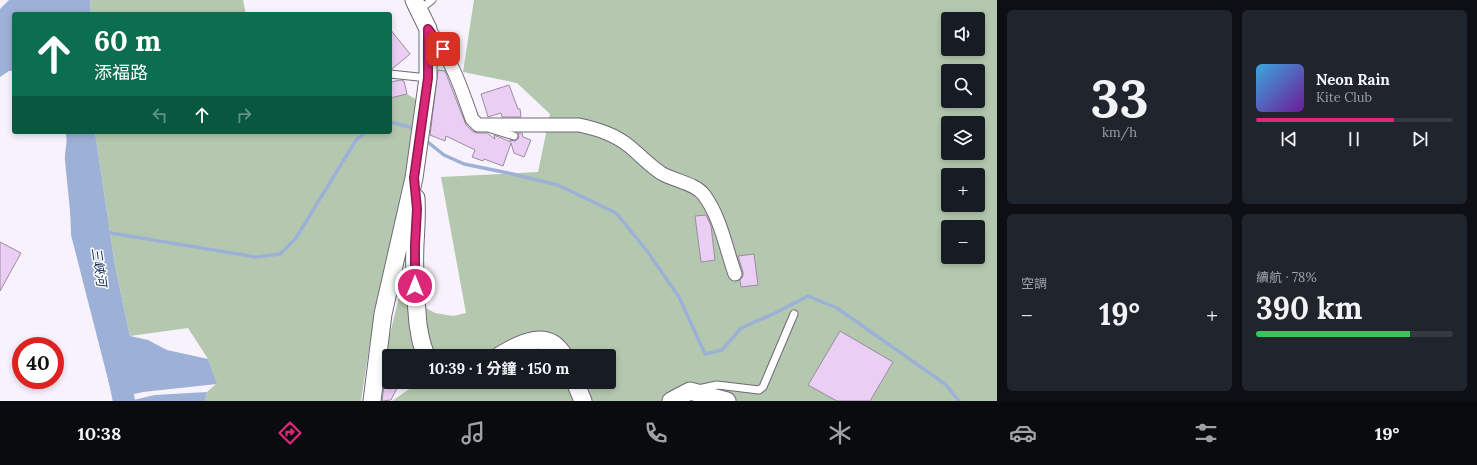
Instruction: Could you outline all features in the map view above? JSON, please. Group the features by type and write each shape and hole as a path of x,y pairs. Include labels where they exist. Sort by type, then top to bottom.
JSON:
{"street":[{"path":"372,401 383,314 414,178 428,78 428,29 422,3"},
{"path":"428,29 448,57 472,119 478,125 579,125 594,128 614,135 661,173 690,185 703,194 720,226 735,274"},
{"path":"414,178 417,209 415,245 415,300 424,349"},
{"path":"510,349 531,340 541,340 560,349"},
{"path":"579,389 583,401"},
{"path":"671,401 690,391 727,401"}],"lane":[{"path":"392,74 428,78"},
{"path":"478,125 514,136"},
{"path":"690,391 717,385 759,390 763,387 794,314"}],"green space":[{"path":"90,0 243,0 246,12 91,12"},
{"path":"474,0 997,0 997,401 392,401 409,389 616,389 616,349 388,349 400,293 435,313 453,316 466,313 441,177 538,172 550,114 517,83 463,72"},
{"path":"407,94 417,100 404,189 374,316 361,401 205,401 207,392 216,384 208,359 188,328 130,336 115,266 95,134 392,134 392,98"}],"water":[{"path":"9,0 90,0 91,12 12,12 12,71 9,71 0,77 0,9"},
{"path":"95,134 115,266 130,336 148,340 167,350 208,359 217,384 143,392 113,399 71,235 70,207 65,160 66,135"},
{"path":"207,392 205,401 129,401 155,395"}],"building":[{"path":"392,32 410,54 392,69"},
{"path":"438,70 445,71 466,125 472,131 477,133 487,133 495,139 494,135 511,142 510,140 515,141 518,139 518,133 522,133 523,137 531,140 524,157 514,153 511,143 503,166 484,159 483,161 472,157 475,150 446,136 445,141 430,135"},
{"path":"404,81 407,94 392,98 392,82"},
{"path":"509,85 518,109 520,109 521,117 502,117 501,113 488,117 481,94"},
{"path":"706,215 711,226 715,260 701,262 695,216"},
{"path":"0,242 21,253 0,291"},
{"path":"754,254 758,285 741,287 740,280 743,276 743,272 738,256"},
{"path":"840,331 893,362 870,401 837,401 808,385"},
{"path":"384,389 396,389 391,400 382,401"}],"waterway":[{"path":"392,122 410,127 415,131"},
{"path":"105,232 256,257 280,254 296,238 356,140 364,134"},
{"path":"424,139 444,155 464,164 558,185 616,213 647,251 679,297 705,354 722,350 741,328 808,296 837,308 945,384 959,401"},
{"name":"三峽河","path":"117,367 124,401"}],"route":[{"path":"415,286 417,209 414,178 428,78 428,29 443,49"}]}
